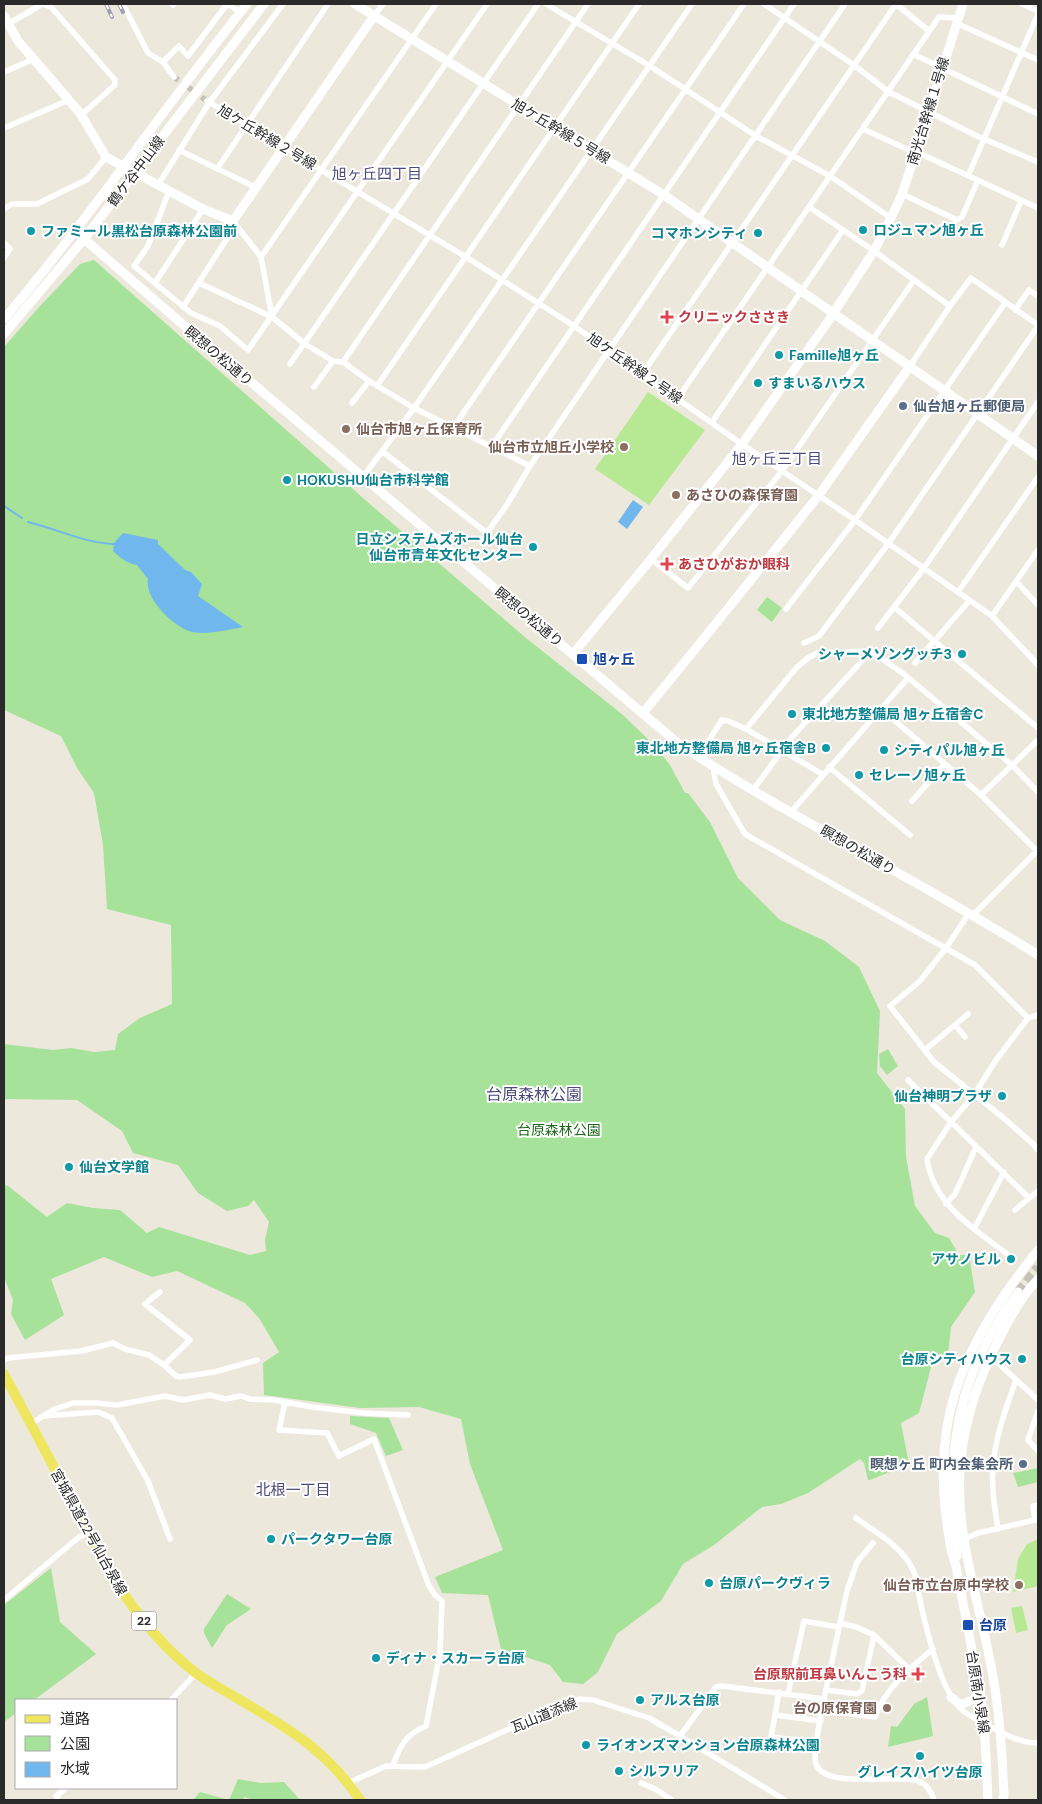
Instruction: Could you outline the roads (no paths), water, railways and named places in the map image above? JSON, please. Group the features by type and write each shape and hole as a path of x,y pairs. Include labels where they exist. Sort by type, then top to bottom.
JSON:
{"main road":[{"name":"宮城県道22号仙台泉線","path":"4,1374 127,1600 158,1638 196,1673 286,1727 312,1745 348,1783 360,1800"}],"street":[{"path":"123,4 148,52 163,62 174,78"},
{"path":"163,62 179,46 188,56 227,4 240,12"},
{"path":"4,319 75,231 190,76 247,4"},
{"name":"鶴ケ谷中山線","path":"4,334 84,238 264,4"},
{"path":"158,186 208,102 283,4"},
{"path":"217,170 328,4"},
{"name":"旭ケ丘幹線５号線","path":"355,4 664,195 1038,456"},
{"path":"183,307 257,188 383,4"},
{"path":"261,257 436,4"},
{"path":"169,191 148,246 134,266 191,313 220,326 248,350 358,193 486,4"},
{"path":"290,364 538,4"},
{"path":"546,4 650,66 756,136 830,176 891,218"},
{"path":"343,362 588,4"},
{"path":"377,386 639,4"},
{"path":"363,478 414,408 692,4"},
{"path":"453,428 744,4"},
{"path":"764,4 854,65 889,92 984,139 1038,162"},
{"path":"492,446 794,4"},
{"path":"383,452 488,532 530,466 845,4"},
{"path":"643,373 896,4 929,30"},
{"name":"南光台幹線１号線","path":"572,654 651,559 742,444 874,251 902,194 956,20 963,4"},
{"path":"968,176 1038,12 1022,4"},
{"path":"81,115 115,85 115,80 51,7 46,5 39,6 6,20 18,41 81,115 106,157 134,174 234,224 261,257 272,317"},
{"path":"678,398 939,17 956,20 1038,60"},
{"path":"248,23 261,33"},
{"path":"912,54 1038,114"},
{"path":"4,72 34,59"},
{"path":"4,128 69,100"},
{"name":"旭ケ丘幹線２号線","path":"208,102 502,280 610,350 742,444 819,495 992,616 1038,665"},
{"path":"863,129 1038,208"},
{"path":"179,150 257,188"},
{"path":"4,209 12,204 37,204 88,179 106,157"},
{"path":"902,194 956,220 962,217 978,180"},
{"path":"1002,245 1021,201"},
{"path":"810,207 950,306"},
{"path":"155,283 203,209"},
{"path":"712,422 843,230"},
{"name":"瞑想の松通り","path":"75,231 363,478 680,745 753,790 971,914 1038,956"},
{"path":"4,244 10,249 4,258"},
{"path":"642,713 819,495 971,278 1038,325 979,414 888,544 819,636 804,643"},
{"path":"651,559 688,588 782,471 914,280"},
{"path":"199,283 272,317 305,344 333,362 343,362 368,381 414,408 530,466"},
{"path":"1015,310 1029,290 1038,296"},
{"path":"786,609 855,520 1005,303"},
{"path":"314,387 333,362"},
{"path":"352,403 368,381"},
{"path":"878,628 924,568 1038,402"},
{"path":"958,592 1038,477"},
{"path":"992,616 1038,552"},
{"path":"1016,581 1038,605"},
{"path":"915,663 969,601"},
{"path":"894,607 1038,728"},
{"path":"753,790 792,737 871,651"},
{"path":"746,729 797,666 808,658 817,654 871,651 908,678 1012,765 1038,792"},
{"path":"791,812 822,774 908,678"},
{"path":"698,757 722,720 746,729 822,774"},
{"path":"894,720 981,795 1038,850 971,914 920,981 890,1006 934,1062 1006,1120 1038,1150"},
{"path":"981,795 1038,740"},
{"path":"912,802 944,764"},
{"path":"713,766 716,784 745,834 975,965 1028,1018"},
{"path":"829,767 910,835"},
{"path":"925,1050 968,1014"},
{"path":"1006,1253 974,1229 946,1204 929,1173 927,1159 951,1122 974,1095 996,1060 1028,1018 1038,1015"},
{"path":"955,1025 965,1037"},
{"path":"908,1080 1029,1198"},
{"path":"946,1204 955,1194 976,1146"},
{"path":"974,1229 1004,1172"},
{"path":"1015,1210 1038,1191"},
{"name":"台原南小泉線","path":"988,1800 984,1723 957,1569 950,1545 943,1484 944,1454 954,1395 971,1350 1000,1300 1038,1250"},
{"path":"1003,1800 1001,1733 993,1678 963,1535 960,1464 965,1430 974,1394 1001,1335 1036,1282 1020,1273"},
{"path":"160,1292 145,1304 190,1340 164,1365"},
{"path":"957,1569 951,1501 958,1430 969,1382 980,1356 997,1322 1018,1292"},
{"path":"4,1360 81,1351 113,1343 125,1349 149,1355 180,1377 214,1372 257,1360"},
{"path":"989,1360 998,1363 1038,1400"},
{"path":"998,1529 993,1468 997,1440 1016,1380"},
{"path":"31,1424 55,1409 73,1404 96,1403 117,1405 165,1396 183,1400 206,1395 214,1395 225,1399 241,1396 250,1399 363,1413 408,1415"},
{"path":"285,1402 280,1430 327,1433 339,1456 374,1439 429,1586 442,1601 440,1653 426,1726 416,1730 400,1747 393,1766"},
{"path":"1038,1411 1028,1440 1038,1451"},
{"path":"43,1416 98,1412 112,1418 148,1481 170,1539"},
{"path":"954,1469 958,1523 963,1535"},
{"path":"963,1535 1035,1520 1034,1506 1038,1505"},
{"path":"856,1518 890,1543 913,1569 921,1606 941,1676 951,1697 962,1709 1001,1733 1025,1743 1038,1743"},
{"path":"4,1600 79,1537 89,1533"},
{"path":"873,1543 857,1562 847,1591 822,1710 815,1762 819,1769 828,1775 853,1779 916,1780 927,1786 934,1800"},
{"path":"788,1694 804,1620 856,1627 874,1635 909,1669"},
{"path":"826,1690 858,1694 862,1691 874,1635"},
{"path":"822,1710 875,1717 887,1692 909,1669 933,1649"},
{"path":"172,1699 196,1673"},
{"path":"680,1736 716,1687 779,1692 824,1700"},
{"path":"779,1692 771,1737 817,1742"},
{"path":"951,1697 961,1705 980,1694"},
{"name":"瓦山道添線","path":"348,1783 386,1766 425,1767 579,1699 593,1700 649,1718 786,1800"},
{"path":"775,1715 821,1722"},
{"path":"641,1783 672,1800"},
{"path":"58,1800 56,1796 65,1789"}],"water":[{"path":"633,500 643,507 627,529 618,522"},
{"path":"123,533 158,540 158,544 202,584 198,596 243,627 201,633 189,631 175,623 155,602 150,594 148,579 137,565 125,560 113,551 114,543"}],"waterway":[{"path":"4,506 22,518"},
{"path":"28,522 92,541 114,544"}],"tunnel":[{"path":"174,77 207,101"},
{"path":"1018,1292 1038,1267"}],"railway":[{"path":"106,4 112,17"},
{"path":"119,4 123,12"}],"place":[{"name":"ロジュマン旭ヶ丘","path":"863,230"},
{"name":"ファミール黒松台原森林公園前","path":"31,231"},
{"name":"コマホンシティ","path":"758,233"},
{"name":"クリニックささき","path":"667,317"},
{"name":"Famille旭ヶ丘","path":"779,355"},
{"name":"すまいるハウス","path":"758,383"},
{"name":"仙台旭ヶ丘郵便局","path":"903,406"},
{"name":"仙台市旭ヶ丘保育所","path":"346,429"},
{"name":"仙台市立旭丘小学校","path":"624,447"},
{"name":"HOKUSHU仙台市科学館","path":"287,480"},
{"name":"あさひの森保育園","path":"676,495"},
{"name":"日立システムズホール仙台 仙台市青年文化センター","path":"533,547"},
{"name":"あさひがおか眼科","path":"667,564"},
{"name":"シャーメゾングッチ3","path":"962,654"},
{"name":"旭ヶ丘","path":"582,659"},
{"name":"東北地方整備局 旭ヶ丘宿舎C","path":"792,714"},
{"name":"東北地方整備局 旭ヶ丘宿舎B","path":"826,748"},
{"name":"シティパル旭ヶ丘","path":"884,750"},
{"name":"セレーノ旭ヶ丘","path":"859,775"},
{"name":"仙台神明プラザ","path":"1002,1096"},
{"name":"仙台文学館","path":"69,1167"},
{"name":"アサノビル","path":"1011,1259"},
{"name":"台原シティハウス","path":"1022,1359"},
{"name":"瞑想ヶ丘 町内会集会所","path":"1023,1464"},
{"name":"パークタワー台原","path":"271,1539"},
{"name":"台原パークヴィラ","path":"709,1583"},
{"name":"仙台市立台原中学校","path":"1019,1585"},
{"name":"台原","path":"968,1625"},
{"name":"ディナ・スカーラ台原","path":"376,1658"},
{"name":"台原駅前耳鼻いんこう科","path":"918,1674"},
{"name":"アルス台原","path":"640,1700"},
{"name":"台の原保育園","path":"887,1708"},
{"name":"ライオンズマンション台原森林公園","path":"586,1745"},
{"name":"グレイスハイツ台原","path":"920,1756"},
{"name":"シルフリア","path":"619,1771"}],"district":[{"name":"旭ヶ丘四丁目","path":"377,174"},
{"name":"旭ヶ丘三丁目","path":"777,459"},
{"name":"台原森林公園","path":"534,1094"},
{"name":"北根一丁目","path":"293,1490"}]}
